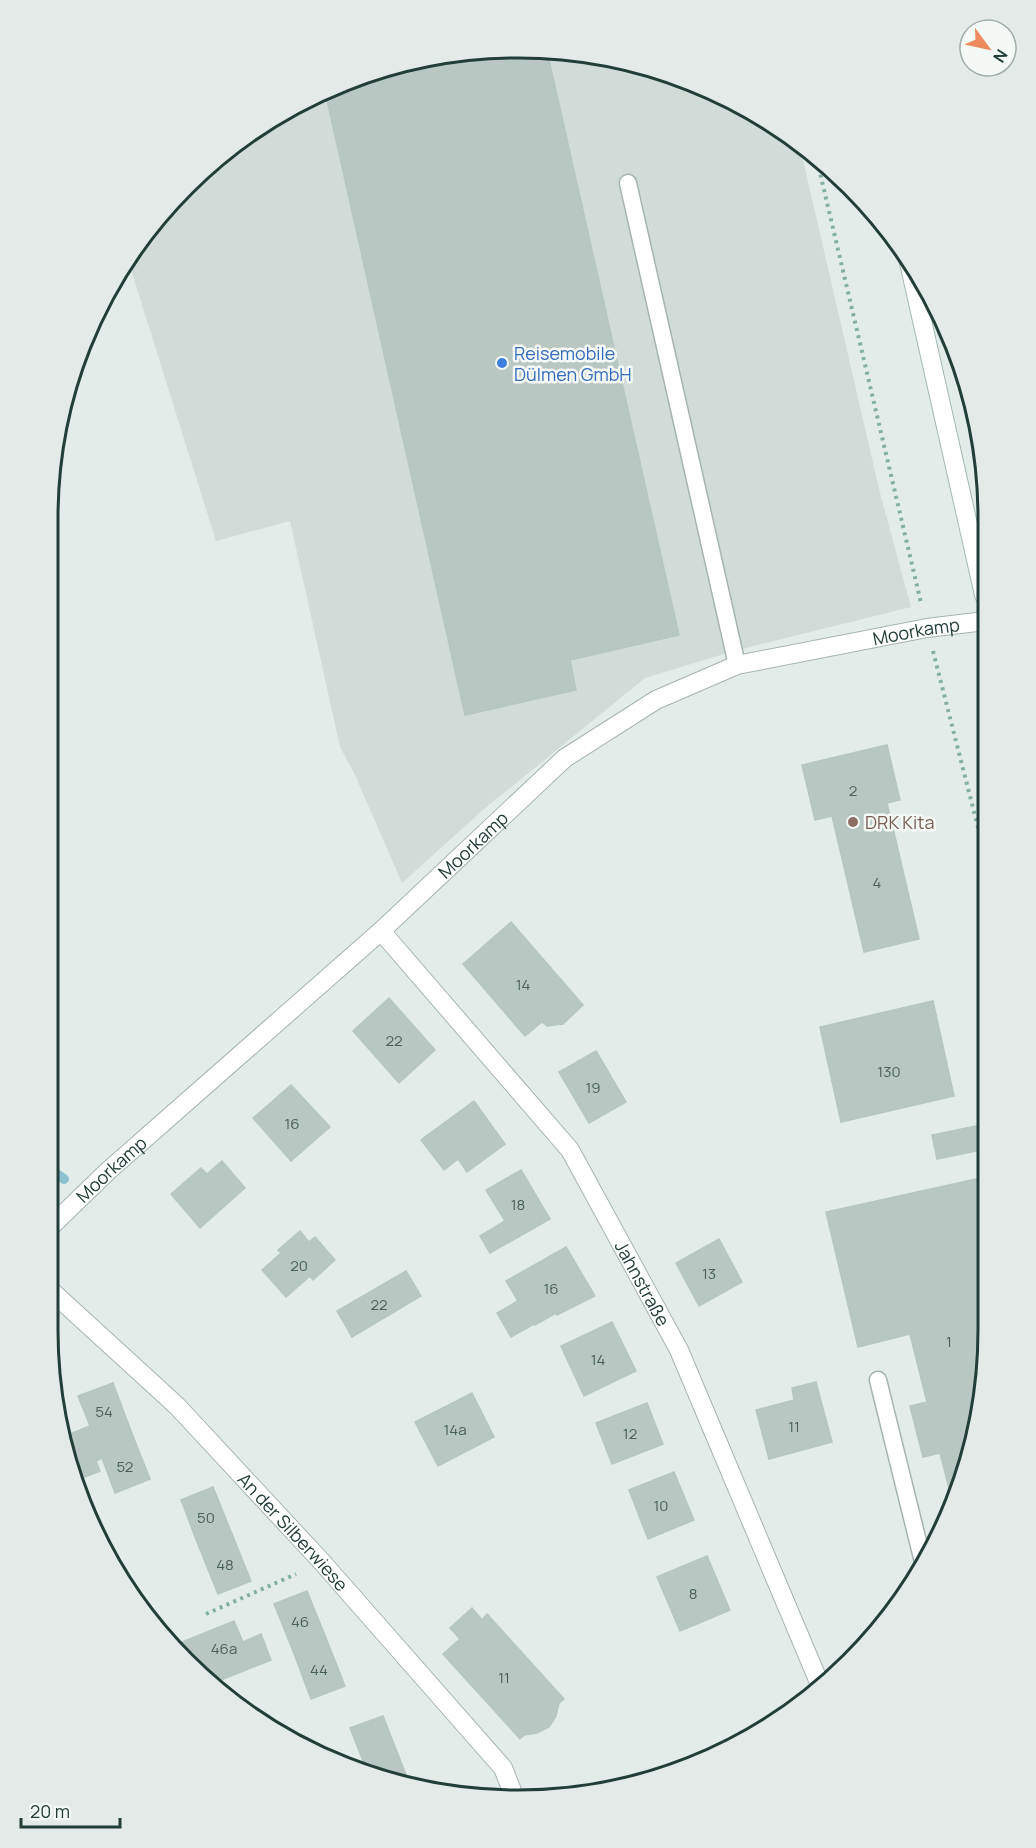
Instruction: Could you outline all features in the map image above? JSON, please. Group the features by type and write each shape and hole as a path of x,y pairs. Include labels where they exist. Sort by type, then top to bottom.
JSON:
{"street":[{"path":"914,284 978,569"},
{"name":"Moorkamp","path":"58,1219 117,1163 381,931 565,758 656,700 737,665 927,628 978,622"},
{"name":"Jahnstraße","path":"381,931 570,1150 679,1350 817,1678"},
{"name":"An der Silberwiese","path":"58,1297 177,1406 322,1562 503,1768 512,1790"}],"lane":[{"path":"628,183 737,665"},
{"path":"878,1380 920,1551"}],"path":[{"path":"820,172 927,628 978,828"},
{"path":"206,1614 322,1562"}],"shaded area":[{"path":"518,58 548,59 608,67 694,93 748,120 802,157 880,493 911,607 734,651 645,678 483,810 402,883 354,773 340,747 290,521 216,541 131,270 153,238 193,193 238,153 263,136 288,120 342,93 399,74 458,62"}],"building":[{"name":"Reisemobile Dülmen GmbH","path":"488,59 549,59 679,635 570,660 576,690 465,715 327,100 370,83 428,67"},
{"path":"887,745 900,800 815,820 802,765"},
{"path":"887,803 919,939 864,952 832,816"},
{"path":"511,922 583,1005 563,1024 547,1026 542,1022 525,1036 463,964"},
{"path":"389,998 435,1050 399,1083 353,1031"},
{"path":"933,1001 954,1096 841,1122 820,1027"},
{"path":"596,1051 626,1102 589,1123 559,1072"},
{"path":"291,1085 330,1127 291,1161 253,1118"},
{"path":"474,1101 505,1144 467,1172 458,1159 444,1170 421,1140"},
{"path":"978,1126 978,1151 937,1159 932,1135"},
{"path":"222,1161 245,1188 200,1228 171,1194 201,1168 207,1174"},
{"path":"521,1170 550,1219 490,1253 480,1236 505,1221 486,1190"},
{"path":"978,1179 977,1360 969,1420 949,1489 940,1453 923,1457 910,1406 927,1402 910,1334 858,1347 826,1212"},
{"path":"300,1231 309,1242 315,1237 335,1260 313,1280 310,1276 286,1297 262,1270 281,1253 278,1250"},
{"path":"719,1239 742,1282 699,1306 676,1263"},
{"path":"566,1247 595,1296 557,1315 556,1313 511,1337 497,1313 518,1301 506,1281"},
{"path":"406,1271 421,1296 352,1337 337,1311"},
{"path":"612,1322 636,1371 584,1396 561,1346"},
{"path":"816,1382 832,1442 769,1459 756,1410 794,1400 792,1388"},
{"path":"113,1383 131,1431 75,1453 70,1434 90,1426 78,1396"},
{"path":"472,1393 494,1437 438,1466 415,1422"},
{"path":"647,1403 663,1444 612,1464 596,1423"},
{"path":"131,1431 150,1479 115,1493 102,1458 96,1461 100,1471 83,1478 75,1453"},
{"path":"674,1472 694,1520 648,1539 629,1490"},
{"path":"213,1487 232,1534 199,1547 181,1500"},
{"path":"232,1534 251,1581 218,1594 199,1547"},
{"path":"707,1556 730,1610 680,1631 657,1577"},
{"path":"307,1591 326,1638 293,1651 274,1604"},
{"path":"472,1608 482,1620 487,1614 564,1699 559,1703 556,1716 549,1727 537,1733 524,1735 520,1739 443,1654 460,1639 450,1628"},
{"path":"234,1621 243,1642 261,1634 271,1660 221,1680 182,1642"},
{"path":"326,1638 345,1686 311,1699 293,1651"},
{"path":"383,1716 406,1776 364,1763 350,1728"}],"waterway":[{"path":"58,1175 64,1179"}],"place":[{"name":"Reisemobile Dülmen GmbH","path":"502,363"},
{"name":"DRK Kita","path":"853,822"}]}
